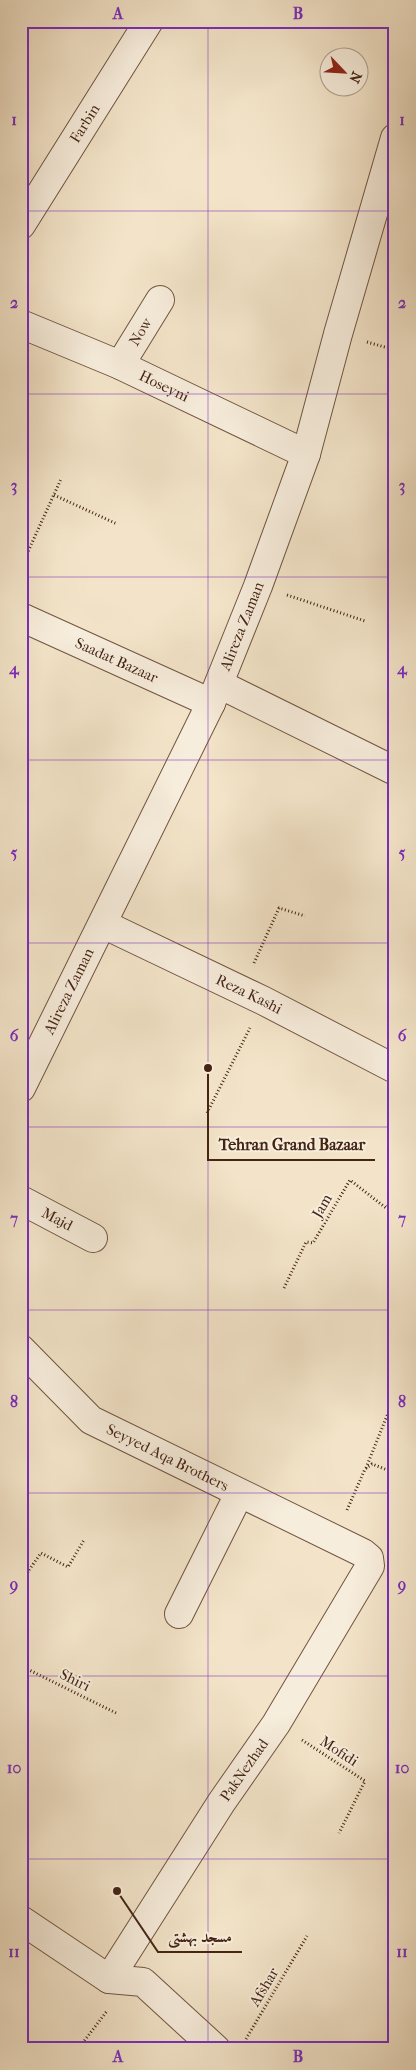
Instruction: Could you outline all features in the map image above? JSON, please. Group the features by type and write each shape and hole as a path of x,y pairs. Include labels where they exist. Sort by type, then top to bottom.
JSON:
{"street":[{"name":"Farbin","path":"21,225 149,21"},
{"name":"Alireza Zaman","path":"21,1088 215,694 258,586 306,454 338,334 395,138"},
{"name":"Now","path":"120,365 160,300"},
{"name":"Hoseyni","path":"21,324 120,365 306,454"},
{"name":"Saadat Bazaar","path":"21,618 215,694 395,771"},
{"name":"Reza Kashi","path":"102,924 253,996 395,1069"},
{"name":"Majd","path":"21,1200 93,1238"},
{"name":"Seyyed Aqa Brothers","path":"21,1349 91,1420 369,1558"},
{"path":"178,1614 239,1494"},
{"name":"PakNezhad","path":"119,1979 222,1803 276,1724 370,1566 369,1558"},
{"path":"21,1920 119,1979 144,1982 216,2049"}],"path":[{"path":"21,566 61,479"},
{"path":"54,495 117,524"},
{"path":"258,586 365,621"},
{"path":"207,1113 253,996 279,908 305,916"},
{"name":"Jam","path":"284,1288 306,1242 313,1243 350,1180 386,1208 395,1200"},
{"path":"333,1540 366,1469 389,1411"},
{"path":"366,1469 372,1464 395,1473"},
{"path":"21,1584 41,1553 68,1567 84,1540"},
{"path":"21,1566 29,1570"},
{"name":"Shiri","path":"21,1666 118,1714"},
{"name":"Mofidi","path":"276,1724 365,1782 339,1833"},
{"path":"395,1794 390,1800 395,1804"},
{"name":"Afshar","path":"245,2041 307,1936"},
{"path":"78,2049 119,1979"}],"place":[{"name":"Tehran Grand Bazaar","path":"208,1068"},
{"name":"مسجد بهشتی","path":"117,1891"}]}
